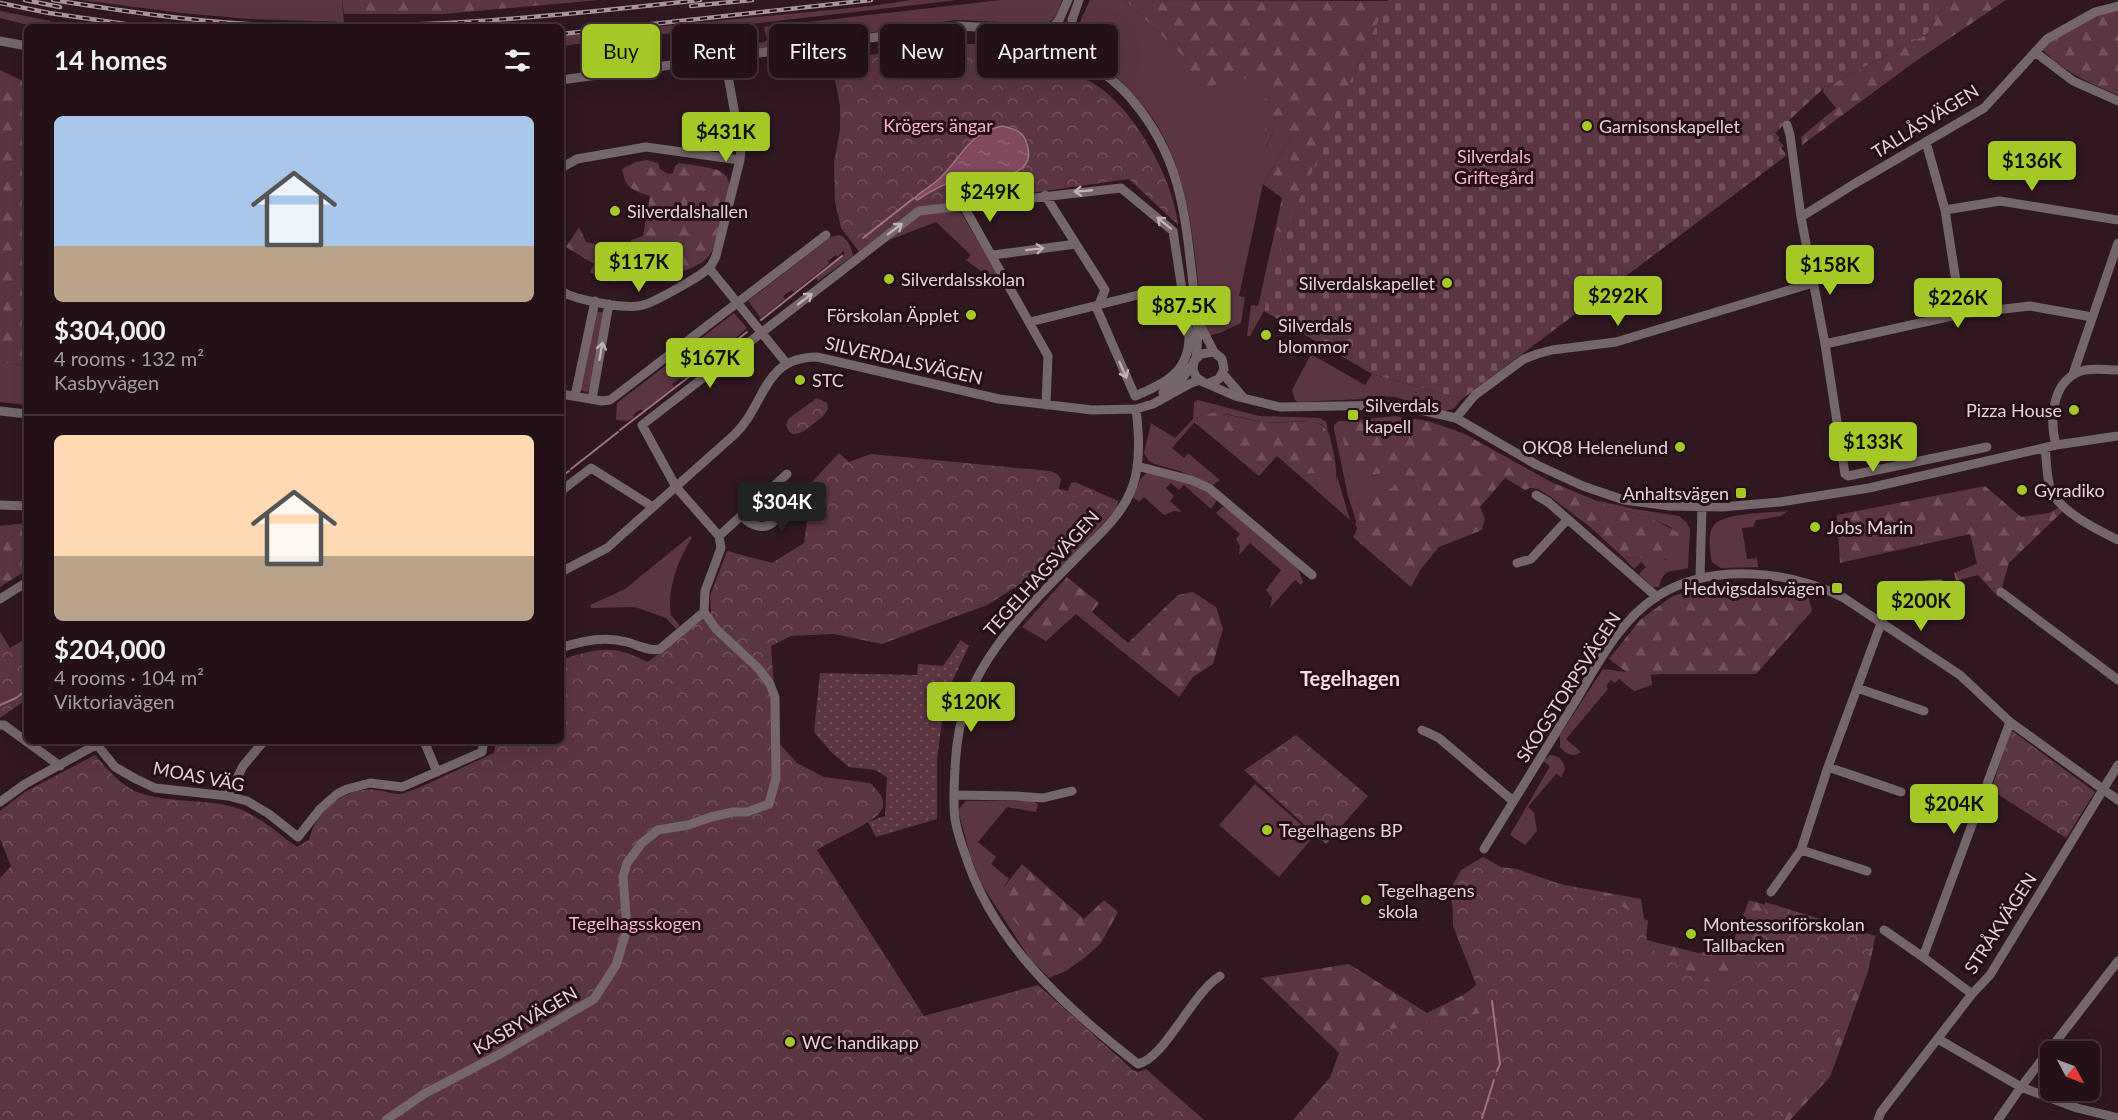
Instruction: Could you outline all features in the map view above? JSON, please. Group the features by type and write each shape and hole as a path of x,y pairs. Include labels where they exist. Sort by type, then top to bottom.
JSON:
{"street":[{"path":"1056,24 1068,0"},
{"path":"1072,24 1079,0"},
{"name":"TALLÅSVÄGEN","path":"1801,217 1984,108 2047,39 2095,12 2118,6"},
{"path":"757,54 958,26 977,27"},
{"path":"0,41 24,45"},
{"path":"2036,52 2073,81 2118,101"},
{"path":"564,80 672,66"},
{"path":"564,292 585,300 626,307 642,306 681,286 709,268 716,256 740,160 741,148 728,78"},
{"path":"1109,78 1146,117 1163,145 1176,174 1185,211 1196,318 1196,376 1235,396 1280,407 1398,405 1456,418 1537,465 1583,486 1624,500 1671,506 1702,507 1780,502 1869,488 2056,445 2118,436"},
{"path":"1787,125 1845,474 1848,476 1987,447"},
{"path":"1926,142 1945,210 1961,314"},
{"path":"564,166 577,159 646,147 740,160"},
{"path":"564,647 587,640 601,639 626,642 655,650 660,649 704,612 705,591 722,548 719,536 676,487 642,425 920,211 1045,195 1120,188 1173,231 1189,335 1189,350 1175,375 1135,396 1097,309 1106,290 1045,195"},
{"path":"1945,210 2000,201 2118,220"},
{"path":"963,205 1048,356 1046,405"},
{"path":"564,394 602,401 610,400 826,235"},
{"path":"2056,445 2052,414 2058,394 2073,374 2118,243"},
{"path":"993,255 1076,244"},
{"path":"564,570 607,548 741,429 773,374 787,364 709,268"},
{"path":"1456,418 1475,395 1524,359 1537,354 1616,342 1813,283"},
{"path":"1030,322 1142,294"},
{"path":"575,396 595,301"},
{"path":"592,399 609,304"},
{"path":"1825,344 1961,314 2030,306 2092,317"},
{"path":"1196,318 1214,352 1222,359 1224,369 1219,379 1204,382"},
{"path":"1195,361 1204,352 1214,352"},
{"name":"SILVERDALSVÄGEN","path":"787,364 793,359 817,357 999,399 1092,410 1136,409 1204,382"},
{"name":"SILVERDALSVÄGEN","path":"1147,405 1176,384 1195,361"},
{"path":"2073,374 2087,370 2118,370"},
{"path":"1223,374 1245,398"},
{"name":"TEGELHAGSVÄGEN","path":"1136,409 1137,466 1127,501 1109,525 1010,628 976,676 963,711 956,740 955,819 970,870 982,899 1017,950 1044,982 1086,1022 1138,1064 1146,1062 1210,982 1220,976"},
{"path":"0,411 24,414"},
{"path":"2045,448 2050,489 2058,502 2076,516 2118,540"},
{"path":"1137,466 1191,480 1209,488 1312,574"},
{"path":"564,489 591,468 653,507"},
{"path":"719,536 787,474"},
{"path":"742,516 750,524 758,527 775,521 779,512 778,503 770,491"},
{"path":"1700,492 1702,507 1700,577 1759,575 1803,581 1844,598 1960,675 2010,722 2118,800"},
{"path":"1536,495 1548,502 1657,597"},
{"path":"0,505 24,506"},
{"path":"1517,563 1531,559 1567,520"},
{"name":"SKOGSTORPSVÄGEN","path":"1484,849 1624,626 1657,597 1700,577"},
{"path":"0,598 24,584"},
{"path":"1771,892 1801,850 1828,767 1891,596 1898,590 1918,585 1940,585"},
{"path":"2001,592 2118,680"},
{"name":"KASBYVÄGEN","path":"386,1120 424,1095 594,999 616,965 627,929 623,877 627,863 642,843 658,831 733,812 747,812 769,804 776,778 775,697 770,684 759,669 716,629 704,612"},
{"path":"1857,688 1924,711"},
{"path":"1923,957 2010,722"},
{"path":"0,725 4,725 24,740"},
{"path":"1422,730 1439,738 1513,801"},
{"path":"30,744 60,766"},
{"path":"0,802 25,784 95,744"},
{"name":"MOAS VÄG","path":"99,744 115,767 155,788 228,796 259,807 298,837 320,809 337,794 347,789 370,783 402,787 437,772"},
{"path":"228,796 243,766 261,744"},
{"path":"425,744 437,772 482,752 483,744"},
{"name":"STRÅKVÄGEN","path":"1878,1120 1881,1112 1996,966 2118,765"},
{"path":"1828,767 1901,792"},
{"path":"954,795 1043,798 1072,791"},
{"path":"1801,850 1867,871"},
{"path":"1884,930 1972,994"},
{"path":"1998,1120 2020,1087 2118,961"},
{"path":"1938,1039 2020,1087 2077,1107 2118,1118"}],"green space":[{"path":"81,0 342,0 344,22 249,19"},
{"path":"342,0 599,0 443,14 344,14"},
{"path":"911,0 957,0 750,24 685,24"},
{"path":"1001,0 1062,0 1054,18 1045,24 956,20 929,24 880,24 880,31 868,33 868,24 790,24"},
{"path":"1090,0 1125,0 1187,60 1265,84 1266,148 1278,121 1291,138 1263,184 1239,296 1245,297 1241,323 1220,333 1207,336 1202,321 1189,215 1176,164 1152,117 1118,78 1118,24 1080,24"},
{"path":"1125,0 1388,1 1354,73 1313,248 1275,230 1282,198 1263,184 1291,138 1278,122 1265,149 1265,84 1235,76 1202,91 1185,75 1187,60"},
{"name":"Silverdals Griftegård","path":"1388,0 1952,0 1952,2 1943,6 1927,34 1824,88 1775,133 1780,138 1778,140 1784,146 1781,148 1787,155 1462,399 1372,374 1264,311 1285,231"},
{"path":"1952,0 2006,0 1913,63 1802,145 1801,137 1836,108 1823,92 1824,88 1927,34 1943,6"},
{"path":"2118,8 2118,95 2068,70 2042,49 2077,23"},
{"path":"0,11 65,24 24,24 0,18"},
{"path":"672,25 672,33 660,34 660,26"},
{"path":"769,26 769,47 757,49 757,43 765,42 767,39 764,27"},
{"path":"582,34 582,44 564,46 564,36"},
{"name":"Krögers ängar","path":"965,44 977,45 977,78 1078,78 1089,81 1105,91 1120,106 1148,144 1168,186 1175,206 1178,225 1129,179 918,209 860,253 841,228 835,202 834,163 840,130 840,106 835,78 868,78 868,55 880,53 880,78 965,78"},
{"path":"0,70 24,82 24,366 0,362"},
{"path":"647,160 658,163 660,169 668,174 673,173 675,166 679,163 716,170 726,176 730,186 713,249 703,262 683,271 669,273 639,270 619,281 604,279 590,272 594,264 566,247 579,227 586,242 607,247 629,248 631,240 643,236 650,196 630,187 622,169 636,162"},
{"path":"960,211 1003,283 1001,286 966,260 971,255 936,222 884,242 922,214"},
{"path":"1275,230 1287,236 1264,311 1250,336 1247,336 1251,305 1258,306"},
{"path":"839,235 849,243 853,256 818,281 816,278 845,253 843,251 838,257 836,255 828,261 829,264 794,292 792,290 783,296 785,299 761,318 748,301 831,237"},
{"path":"596,311 605,313 589,391 586,392 581,390 580,385"},
{"path":"734,313 747,328 721,350 718,348 711,354 712,356 682,380 680,378 672,384 674,387 643,411 641,409 633,415 634,418 627,421 616,420 617,403"},
{"path":"1311,354 1365,385 1372,374 1462,399 1453,409 1444,411 1395,397 1375,396 1361,399 1298,402 1292,390"},
{"path":"0,362 24,366 24,405 0,402"},
{"path":"817,398 827,403 828,408 825,414 805,430 797,434 790,433 786,425 788,419"},
{"path":"1198,400 1259,416 1320,418 1326,422 1328,430 1321,424 1304,421 1266,423 1226,414 1200,416 1172,448 1184,458 1188,453 1220,480 1213,485 1180,471 1154,464 1144,453 1151,423 1175,438 1193,419 1194,402"},
{"path":"1213,413 1268,423 1307,422 1321,425 1330,437 1336,464 1336,483 1332,484 1317,473 1305,474 1301,477 1277,456 1259,476 1194,422 1200,416"},
{"path":"1395,416 1428,421 1465,434 1551,482 1609,506 1651,518 1679,533 1682,540 1680,548 1670,559 1652,561 1623,557 1589,526 1548,495 1538,489 1525,490 1505,478 1480,507 1485,519 1482,530 1439,547 1420,570 1411,587 1353,537 1359,523 1358,500 1362,493 1392,488 1395,475 1385,473 1363,477 1351,474 1341,430 1347,421"},
{"path":"1339,421 1347,421 1341,431 1344,441 1372,476 1388,472 1395,475 1392,488 1371,493 1358,500 1360,515 1358,528 1355,525 1356,521 1348,496 1334,429 1334,425"},
{"name":"Tegelhagsskogen","path":"839,453 849,462 871,454 1050,471 1061,479 1059,489 1068,491 1071,483 1075,482 1118,501 1117,508 1049,583 1035,575 987,605 882,644 834,634 791,636 771,646 778,742 797,763 824,777 870,783 881,796 883,807 877,815 862,826 817,850 924,1016 1038,985 1133,1070 1138,1072 1146,1069 1204,1120 0,1120 0,878 11,866 0,839 0,811 25,792 95,755 116,778 131,789 153,797 219,804 239,809 265,823 297,847 309,840 318,819 325,810 334,802 354,792 377,790 394,794 405,793 494,753 496,744 564,744 564,659 595,651 614,650 648,662 711,613 710,596 727,551 772,563 804,543 812,482"},
{"path":"1146,473 1184,481 1204,490 1217,500 1211,509 1184,485 1179,490 1171,483 1166,488 1174,496 1170,501 1182,512 1174,511 1164,515 1144,497 1139,502 1133,497 1140,480"},
{"path":"1317,473 1336,483 1337,476 1350,520 1301,477 1305,474"},
{"path":"1985,486 2021,517 2049,513 2058,508 2063,511 2009,563 1999,598 1978,575 1956,581 1954,573 1977,564 1970,534 1840,563 1837,515"},
{"path":"1596,500 1679,516 1690,529 1688,568 1666,573 1659,587 1653,587 1639,574 1646,567 1641,562 1634,569 1623,557 1666,560 1672,528 1651,518"},
{"path":"1225,507 1298,569 1303,582 1301,585 1295,580 1270,608 1272,598 1266,590 1281,570 1250,543 1239,555 1240,546 1236,539 1240,534 1216,513"},
{"path":"1788,511 1781,516 1756,520 1753,527 1742,528 1747,559 1757,558 1758,567 1721,568 1712,562 1710,533 1719,521 1738,515"},
{"path":"24,523 24,572 0,587 0,526"},
{"path":"690,536 692,538 682,555 672,585 671,615 680,626 676,629 666,618 635,607 591,608 590,605 625,589"},
{"path":"1067,577 1099,603 1092,612 1128,643 1178,595 1193,592 1216,607 1223,629 1213,664 1193,677 1179,697 1076,614 1046,641 1022,627"},
{"path":"1702,587 1731,589 1753,597 1766,598 1787,589 1807,591 1812,611 1756,674 1660,674 1633,677 1609,659 1640,620 1671,597"},
{"path":"0,632 10,648 24,640 24,701 0,718"},
{"path":"961,640 969,646 938,711 943,714 937,760 937,819 876,837 868,822 885,816 887,777 875,770 849,767 831,752 814,732 820,673 917,675 918,664 943,666"},
{"path":"1603,669 1649,675 1652,685 1634,691 1619,679 1615,683 1611,680 1606,686 1608,689 1566,739 1581,752 1575,755 1565,752 1560,747 1560,735"},
{"path":"2011,730 2095,792 2066,838 1991,790"},
{"path":"1296,735 1368,796 1326,844 1244,770"},
{"path":"1550,755 1561,760 1565,770 1561,777 1556,774 1528,807 1534,813 1537,831 1525,845 1510,835 1550,766 1543,761"},
{"name":"Tegelhagens BP","path":"1255,784 1314,836 1279,877 1219,825"},
{"path":"966,801 1033,801 1038,804 1036,812 1007,807 978,842 996,857 991,864 1009,879 998,896 1087,956 1066,971 1049,978 1030,959 982,885 971,858 959,814 959,809"},
{"path":"1483,857 1501,867 1517,869 1618,904 1648,921 1645,945 1702,981 1732,984 1762,958 1765,902 1876,936 1819,1086 1798,1079 1783,1120 1293,1120 1352,1052 1386,1030 1487,1012 1453,926 1452,886 1461,870"},
{"path":"1022,864 1084,919 1104,900 1118,912 1101,943 1087,956 1075,948 1061,963 1041,958 997,896"},
{"path":"1468,870 1484,870 1641,899 1647,940 1698,953 1731,948 1749,900 1875,938 1868,972 1830,1077 1790,1120 1552,1120 1329,1080 1339,1053 1261,978 1349,964 1427,1013 1463,995 1482,981 1451,901"}],"water":[{"path":"1002,126 1018,131 1025,139 1029,154 1026,164 1006,175 954,181 917,200 915,198 947,171 973,140"}],"waterway":[{"path":"863,238 914,198"},
{"path":"761,320 842,256"},
{"path":"620,430 747,332"},
{"path":"571,469 618,432"},
{"path":"564,475 569,471"},
{"path":"0,705 24,692"},
{"path":"1492,1001 1500,1064 1497,1071"},
{"path":"1482,1118 1494,1080"}],"railway":[{"path":"25,0 60,7"},
{"path":"53,0 149,14 247,24"},
{"path":"417,24 530,17 700,0"},
{"path":"691,6 752,0"},
{"path":"564,34 871,0"},
{"path":"0,3 125,24"}],"place":[{"name":"Garnisonskapellet","path":"1587,126"},
{"name":"Silverdalshallen","path":"615,211"},
{"name":"Silverdalsskolan","path":"889,279"},
{"name":"Silverdalskapellet","path":"1447,283"},
{"name":"Förskolan Äpplet","path":"971,315"},
{"name":"Silverdals blommor","path":"1266,335"},
{"name":"STC","path":"800,380"},
{"name":"Pizza House","path":"2074,410"},
{"name":"Silverdals kapell","path":"1353,415"},
{"name":"OKQ8 Helenelund","path":"1680,447"},
{"name":"Gyradiko","path":"2022,490"},
{"name":"Anhaltsvägen","path":"1741,493"},
{"name":"Jobs Marin","path":"1815,527"},
{"name":"Hedvigsdalsvägen","path":"1837,588"},
{"name":"Tegelhagens BP","path":"1267,830"},
{"name":"Tegelhagens skola","path":"1366,900"},
{"name":"Montessoriförskolan Tallbacken","path":"1691,934"},
{"name":"WC handikapp","path":"790,1042"}],"district":[{"name":"Tegelhagen","path":"1350,678"}]}
